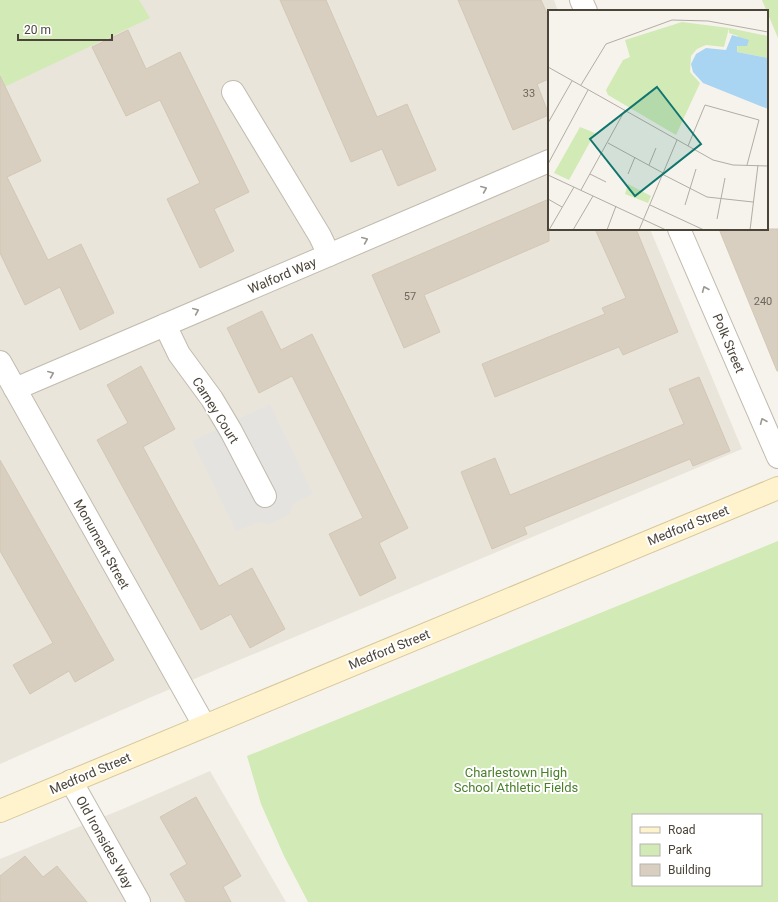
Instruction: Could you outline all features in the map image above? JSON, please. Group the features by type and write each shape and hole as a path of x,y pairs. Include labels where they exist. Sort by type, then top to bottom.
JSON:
{"main road":[{"name":"Medford Street","path":"0,811 204,725 778,488"}],"street":[{"path":"581,0 586,10"},
{"path":"233,92 320,236 329,255"},
{"name":"Walford Way","path":"6,376 165,325 548,161"},
{"name":"Polk Street","path":"679,230 778,457"},
{"name":"Carney Court","path":"165,325 179,354 212,399 265,496"},
{"name":"Monument Street","path":"6,376 204,725"},
{"name":"Old Ironsides Way","path":"71,781 139,902"}],"shaded area":[{"path":"0,0 554,0 558,10 548,10 548,230 650,230 742,449 149,698 0,764"},
{"path":"270,404 313,494 293,504 290,514 268,525 259,522 236,531 192,441"},
{"path":"210,771 286,902 0,902 0,859 125,808"}],"green space":[{"path":"0,0 139,0 150,18 0,89"},
{"path":"762,0 778,0 778,38 768,14 768,10 766,10"},
{"name":"Charlestown High School Athletic Fields","path":"778,541 778,902 308,902 284,856 261,804 247,756"}],"building":[{"path":"280,0 326,0 377,117 407,104 436,170 398,186 382,149 351,162"},
{"path":"458,0 541,0 548,16 548,79 537,84 548,115 513,130"},
{"path":"128,30 146,69 180,52 249,192 214,209 234,251 200,268 167,199 200,183 160,100 126,116 92,47"},
{"path":"0,76 41,161 7,177 48,260 81,244 114,313 80,330 60,287 25,305 0,253"},
{"path":"548,199 549,241 424,295 440,332 404,348 372,275"},
{"path":"778,229 777,371 719,230"},
{"path":"595,230 636,230 678,332 623,355 619,347 495,397 482,364 605,314 602,308 626,298"},
{"path":"262,311 281,350 312,334 408,528 379,543 396,578 360,596 329,534 363,518 292,376 259,393 227,328"},
{"path":"141,366 175,429 143,447 219,586 252,568 285,629 250,648 231,614 201,630 97,440 128,423 107,385"},
{"path":"699,377 730,451 693,466 690,459 524,527 527,534 492,549 461,472 495,458 510,495 684,424 669,389"},
{"path":"0,460 114,660 75,682 69,671 30,694 13,665 53,643 0,551"},
{"path":"196,797 241,876 223,887 231,902 186,902 170,874 187,864 160,817"},
{"path":"25,856 43,877 57,866 87,902 0,902 0,876"}]}
